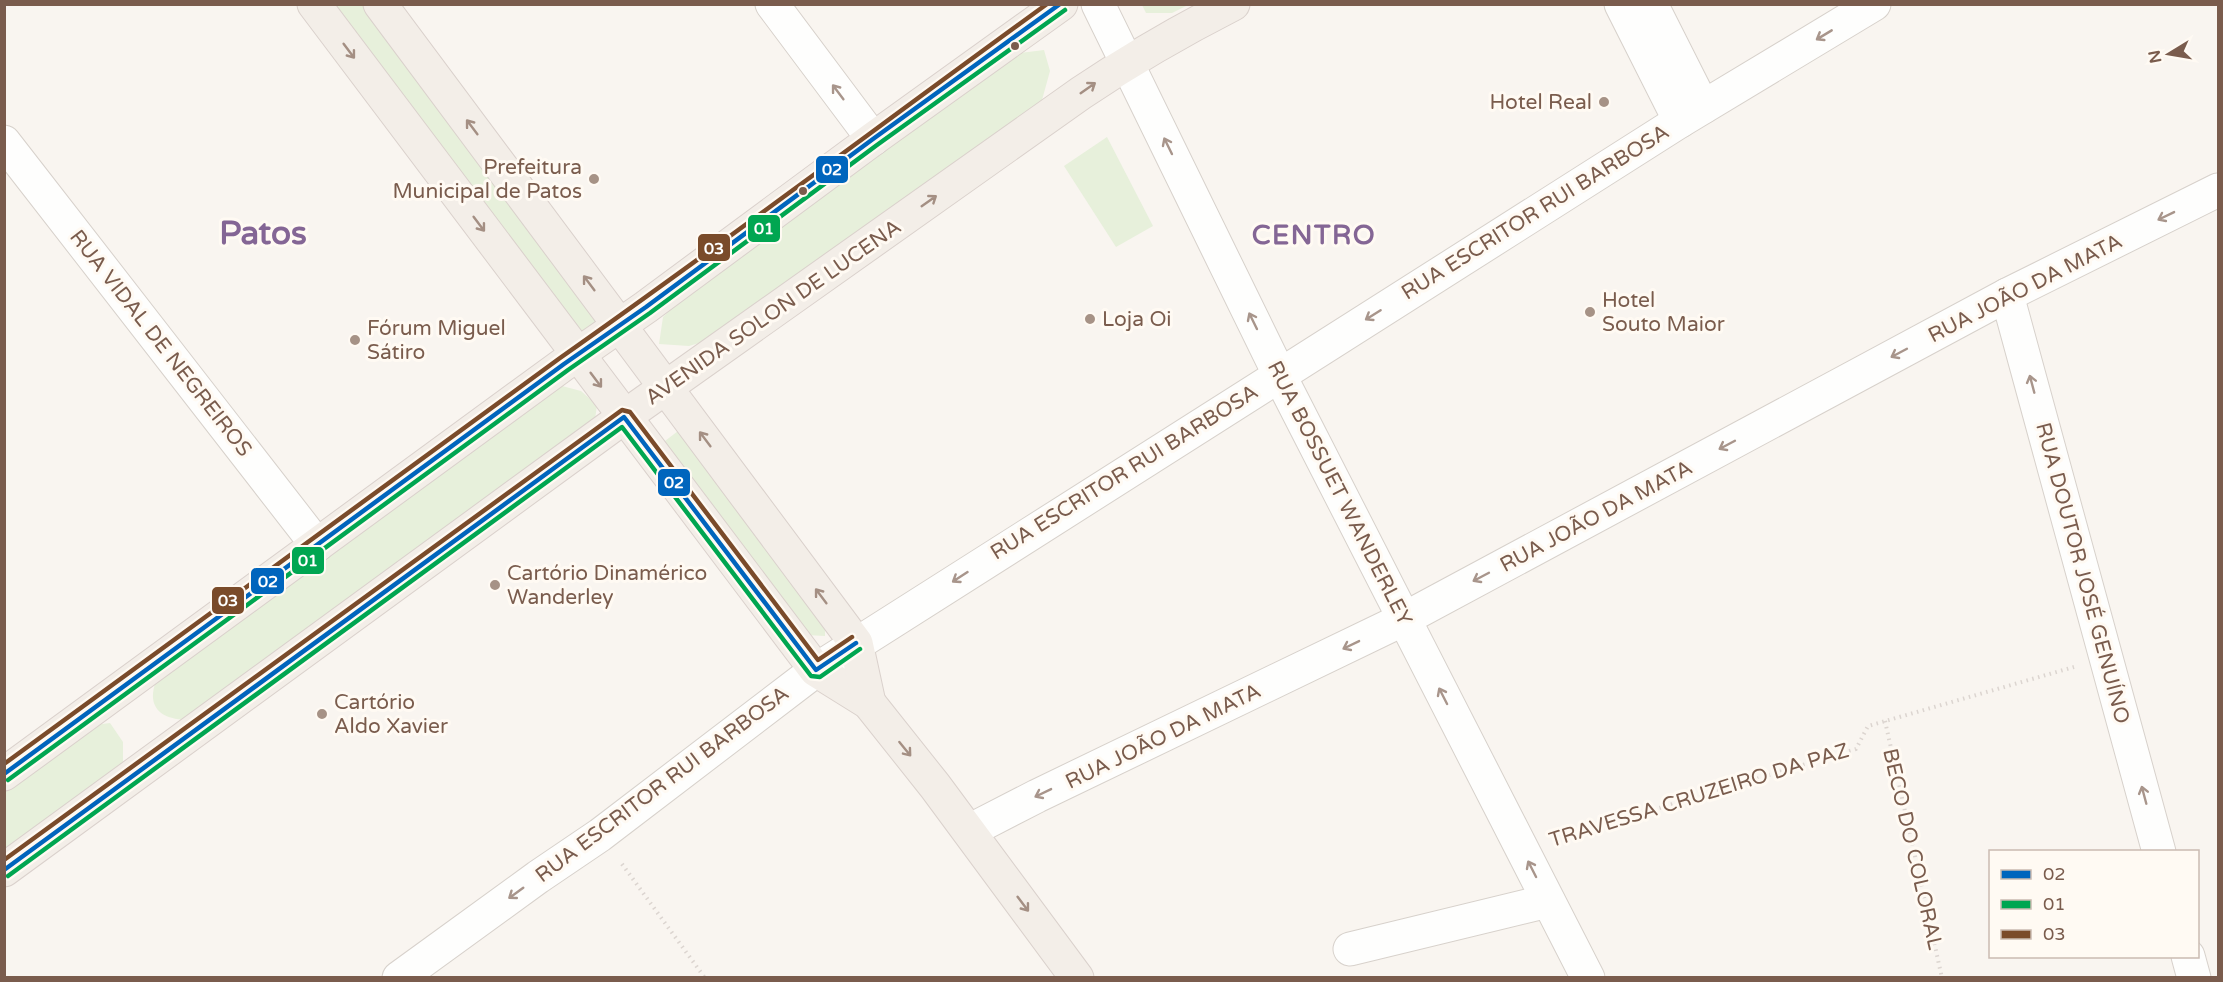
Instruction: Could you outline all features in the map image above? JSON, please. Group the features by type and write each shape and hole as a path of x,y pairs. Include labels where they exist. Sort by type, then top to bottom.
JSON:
{"main road":[{"path":"314,4 816,670 869,703 969,831 1077,978"},
{"path":"380,4 856,643 869,703"},
{"path":"4,774 1061,4"},
{"name":"AVENIDA SOLON DE LUCENA","path":"4,870 624,417 1126,62 1233,4"}],"street":[{"path":"772,4 873,139"},
{"name":"RUA BOSSUET WANDERLEY","path":"1098,4 1279,374 1588,978"},
{"path":"1621,4 1692,114"},
{"path":"1651,4 1692,114"},
{"name":"RUA ESCRITOR RUI BARBOSA","path":"399,978 600,835 816,670 856,643 1692,114 1874,4"},
{"name":"RUA VIDAL DE NEGREIROS","path":"4,141 317,545"},
{"name":"RUA JOÃO DA MATA","path":"969,831 1404,619 2007,295 2218,190"},
{"name":"RUA DOUTOR JOSÉ GENUÍNO","path":"2007,295 2158,850"},
{"path":"1350,949 1548,901"},
{"path":"2188,958 2194,978"}],"path":[{"name":"TRAVESSA CRUZEIRO DA PAZ","path":"1522,849 1856,749 1868,726 2106,657"},
{"name":"BECO DO COLORAL","path":"1885,721 1942,978"},
{"path":"600,835 705,978"}],"green space":[{"path":"315,5 380,5 620,325 577,355"},
{"path":"1142,5 1188,5 1172,13 1146,13"},
{"path":"1044,50 1050,71 1042,100 706,341 689,346 659,344 663,317 680,300 1013,54"},
{"path":"1107,137 1153,226 1116,247 1064,166"},
{"path":"562,386 581,391 597,405 594,427 187,720 174,719 158,710 154,704 154,687 164,666"},
{"path":"682,428 825,618 825,636 806,635 661,444"},
{"path":"110,723 123,742 123,767 5,854 5,788 87,726"}],"transit line":[{"name":"03","path":"4,764 1047,4"},
{"name":"02","path":"4,774 1060,4"},
{"name":"01","path":"8,780 1065,10"},
{"name":"03","path":"4,860 622,410 630,412 818,660 852,637"},
{"name":"02","path":"4,870 624,417 816,670 856,643"},
{"name":"01","path":"8,876 622,427 811,676 820,677 860,649"}],"place":[{"name":"Hotel Real","path":"1604,102"},
{"name":"Prefeitura Municipal de Patos","path":"594,179"},
{"name":"Hotel Souto Maior","path":"1590,312"},
{"name":"Loja Oi","path":"1090,319"},
{"name":"Fórum Miguel Sátiro","path":"355,340"},
{"name":"Cartório Dinamérico Wanderley","path":"495,585"},
{"name":"Cartório Aldo Xavier","path":"322,714"}],"district":[{"name":"Patos","path":"263,232"},
{"name":"CENTRO","path":"1314,235"}]}
